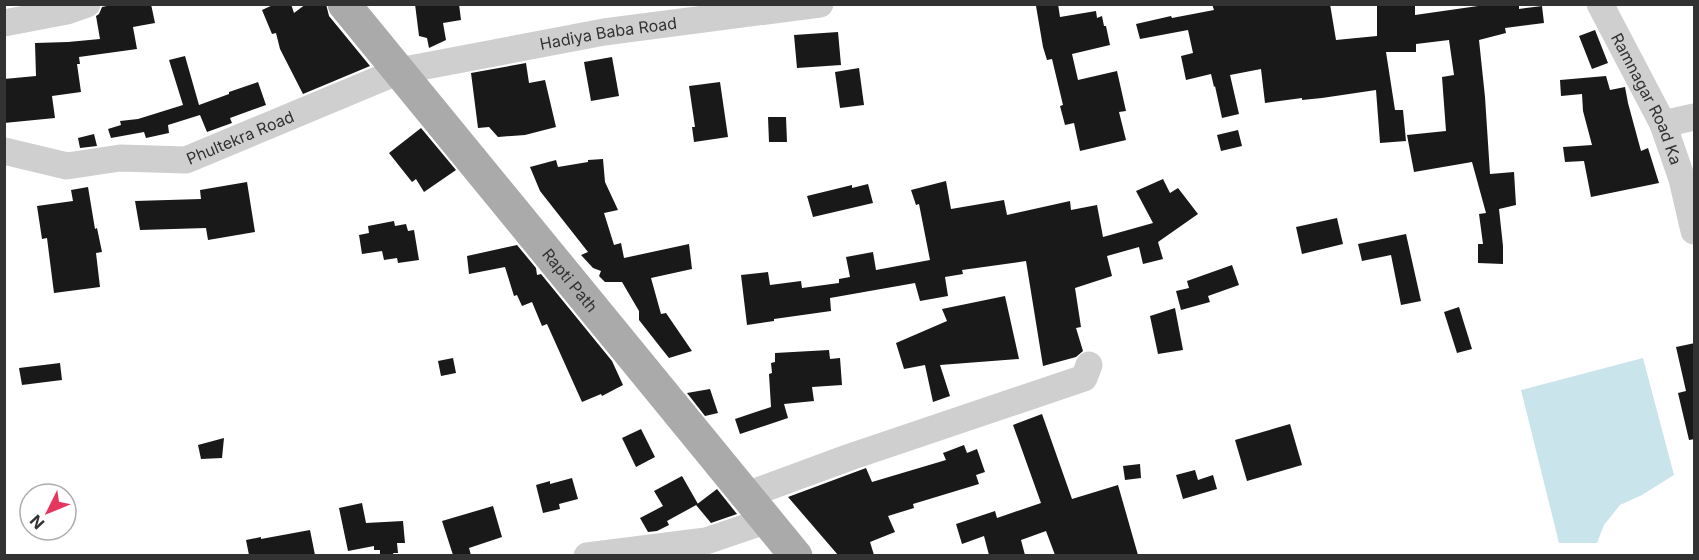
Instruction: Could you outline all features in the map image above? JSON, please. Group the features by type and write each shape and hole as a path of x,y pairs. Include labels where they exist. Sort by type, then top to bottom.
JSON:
{"main road":[{"name":"Rapti Path","path":"344,4 796,555"}],"street":[{"path":"4,23 67,11 87,4"},
{"name":"Hadiya Baba Road","path":"399,71 604,32 820,4"},
{"name":"Ramnagar Road Ka","path":"1600,4 1663,124 1682,179 1695,231"},
{"name":"Phultekra Road","path":"4,151 68,166 120,158 186,160 399,71"},
{"path":"1663,124 1695,117"},
{"path":"747,495 849,457 1084,378 1089,364"},
{"path":"587,555 706,541 768,520"}],"water":[{"path":"1643,358 1674,475 1642,495 1620,505 1604,525 1597,543 1559,543 1521,390"}],"building":[{"path":"116,4 151,4 155,23 133,27 137,49 79,57 80,64 77,64 81,92 52,96 55,118 4,123 4,79 36,76 35,43 100,39 96,16 102,7"},
{"path":"275,4 291,4 294,13 306,4 326,4 329,16 370,66 303,94 280,49 276,33 272,34 262,10"},
{"path":"415,4 459,4 461,20 443,23 446,40 429,48 427,38 419,36"},
{"path":"1058,4 1060,17 1096,11 1097,18 1102,16 1110,45 1072,54 1078,80 1117,71 1126,111 1119,112 1126,140 1080,151 1074,123 1065,125 1060,106 1063,105 1052,59 1047,60 1043,47 1036,6"},
{"path":"1212,4 1330,4 1336,40 1377,36 1377,4 1415,4 1415,15 1478,6 1478,4 1519,4 1519,9 1542,6 1544,23 1505,28 1506,33 1479,40 1490,174 1514,172 1516,205 1499,209 1503,264 1478,263 1478,244 1483,244 1479,214 1486,213 1472,162 1414,172 1407,135 1446,131 1442,77 1454,75 1449,40 1416,44 1416,52 1386,52 1395,110 1403,110 1406,141 1380,143 1376,90 1265,103 1261,69 1230,75 1239,114 1222,118 1211,74 1186,80 1181,56 1193,53 1188,30 1140,39 1136,24 1214,10"},
{"path":"1595,30 1608,63 1592,69 1579,36"},
{"path":"838,32 841,65 797,68 794,35"},
{"path":"185,56 199,105 258,82 266,105 230,118 232,123 207,132 200,115 168,125 169,133 146,138 144,132 111,138 108,129 121,125 120,121 138,119 183,105 169,60"},
{"path":"612,57 619,96 591,101 584,62"},
{"path":"526,63 529,83 545,80 556,127 525,135 498,137 489,127 478,128 471,73"},
{"path":"859,68 864,105 840,108 835,72"},
{"path":"1606,76 1610,90 1625,87 1641,151 1648,148 1659,183 1591,197 1584,161 1565,162 1563,147 1592,145 1583,111 1582,94 1561,96 1560,80"},
{"path":"720,82 728,137 694,142 692,127 695,127 689,86"},
{"path":"768,117 786,117 787,142 769,142"},
{"path":"421,128 456,170 424,192 416,179 412,182 389,153"},
{"path":"1238,130 1242,146 1221,151 1217,135"},
{"path":"94,134 97,146 80,148 78,138"},
{"path":"603,159 605,182 618,210 604,213 614,245 621,243 624,258 689,244 692,269 651,278 661,314 666,313 692,351 669,358 639,320 639,311 622,282 605,282 599,276 601,271 593,268 581,255 588,252 540,191 530,167 556,160 558,167"},
{"path":"1163,179 1170,193 1178,188 1198,214 1158,242 1163,259 1143,264 1139,247 1107,256 1112,276 1075,288 1081,327 1076,328 1083,351 1076,357 1043,366 1026,261 962,270 963,274 945,277 948,296 920,301 915,283 830,298 831,311 747,325 741,275 768,272 770,285 801,281 802,288 839,283 839,279 850,277 846,257 873,252 876,270 930,260 919,204 916,205 911,190 946,181 951,209 1004,200 1007,215 1070,201 1071,210 1097,205 1103,237 1153,223 1136,191"},
{"path":"247,182 255,232 208,240 206,228 140,230 135,201 201,199 200,190"},
{"path":"868,184 873,203 813,217 807,196 852,185 852,188"},
{"path":"88,187 95,229 97,228 102,252 96,253 100,287 54,293 47,238 42,239 37,206 73,201 71,190"},
{"path":"1337,218 1343,244 1302,254 1296,227"},
{"path":"394,221 395,226 406,224 408,231 414,230 419,260 398,263 397,258 384,260 382,251 362,254 359,235 369,233 368,226"},
{"path":"1406,234 1421,301 1401,305 1391,255 1362,261 1358,244"},
{"path":"517,245 536,268 537,275 541,274 612,361 623,385 602,396 601,394 582,402 547,324 542,326 532,302 522,306 517,295 514,296 505,267 469,274 467,256"},
{"path":"1232,265 1239,285 1208,296 1210,302 1181,310 1176,291 1189,288 1187,281"},
{"path":"1005,296 1019,359 940,365 950,396 933,402 925,365 904,369 896,343 947,321 942,309"},
{"path":"1459,307 1472,349 1457,353 1444,312"},
{"path":"1175,308 1183,350 1158,354 1150,316"},
{"path":"1695,343 1695,439 1689,440 1678,393 1686,391 1676,347"},
{"path":"829,350 830,359 840,358 842,385 812,387 814,401 784,404 788,418 740,434 735,419 771,407 769,374 772,373 771,363 775,362 775,353"},
{"path":"453,358 456,373 441,376 438,361"},
{"path":"60,363 62,380 22,385 19,368"},
{"path":"710,389 718,413 705,416 687,393"},
{"path":"1042,414 1072,499 1118,485 1138,555 1055,555 1046,531 1021,540 1025,555 989,555 984,536 962,544 956,524 995,511 997,518 1041,503 1013,425"},
{"path":"1290,424 1302,465 1247,481 1235,440"},
{"path":"641,429 655,457 636,467 622,438"},
{"path":"224,438 222,458 201,459 198,445"},
{"path":"964,445 967,453 977,449 985,472 976,475 979,484 913,504 914,508 888,516 895,532 870,542 874,555 838,555 788,497 866,468 872,482 946,460 943,453"},
{"path":"1140,464 1141,478 1125,480 1123,466"},
{"path":"1195,470 1198,480 1213,475 1217,489 1183,499 1176,475"},
{"path":"682,476 698,504 667,521 669,525 657,531 648,532 640,518 663,506 654,491"},
{"path":"572,478 578,499 559,504 560,509 543,513 536,485"},
{"path":"717,489 737,514 711,523 696,505"},
{"path":"362,503 366,523 403,521 405,543 397,543 398,553 380,555 380,550 374,550 374,546 348,551 339,508"},
{"path":"493,506 502,537 469,548 471,555 453,555 442,521"},
{"path":"310,530 315,555 249,555 246,540"}]}
